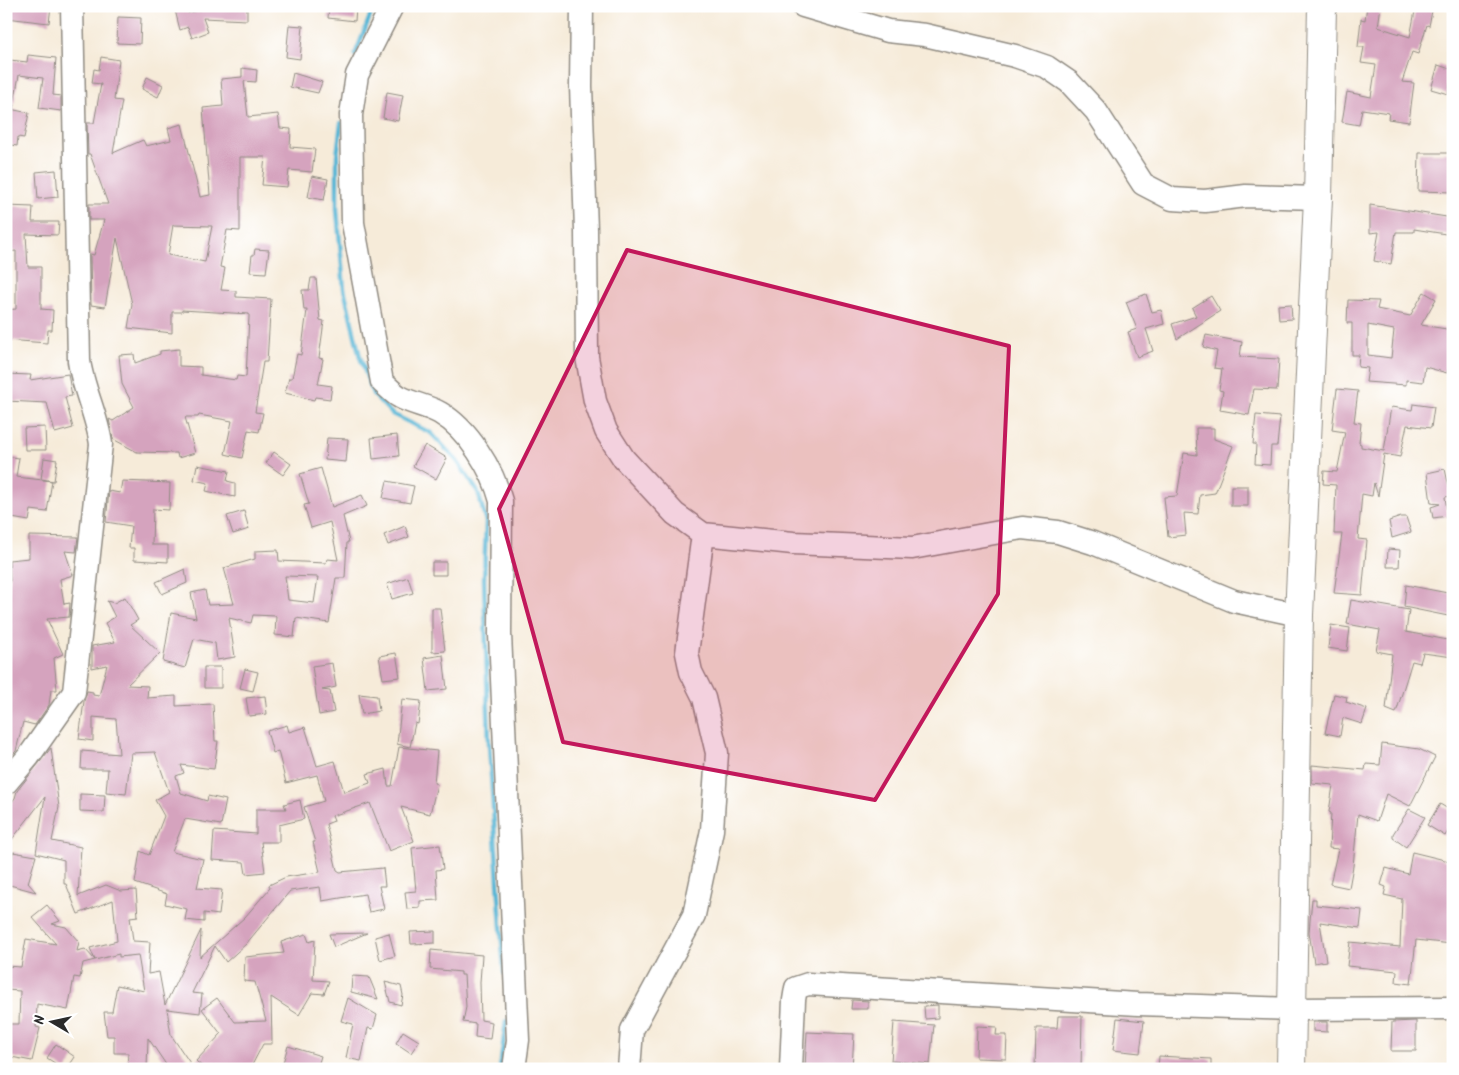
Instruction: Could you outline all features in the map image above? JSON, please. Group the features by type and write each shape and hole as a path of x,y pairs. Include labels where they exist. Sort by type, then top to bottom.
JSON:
{"main road":[{"path":"1291,1069 1299,615 1318,198 1322,6"}],"street":[{"path":"6,783 29,756 74,692 101,444 99,430 82,379 79,361 72,6"},
{"path":"392,6 358,75 351,114 353,223 382,382 399,396 439,412 448,418 480,453 496,481 501,501 500,634 518,1040 514,1069"},
{"path":"582,6 581,86 586,230 587,357 596,401 606,431 624,459 675,514 703,534 793,543 912,548 1022,528 1058,532 1093,543 1234,602 1299,615"},
{"path":"803,6 888,31 925,35 1015,56 1047,67 1068,82 1096,111 1143,184 1172,200 1205,201 1246,196 1318,198"},
{"path":"629,1069 632,1030 694,915 712,830 717,753 704,698 691,672 687,653 703,534"},
{"path":"791,1069 796,988 808,984 1036,999 1293,1009 1453,1008"}],"highlighted area":[{"path":"627,250 1009,346 998,594 875,800 563,742 499,509"}],"building":[{"path":"6,6 51,6 49,23 6,18"},
{"path":"174,6 186,6 188,13 215,6 247,6 247,20 203,18 208,32 192,38 188,27 180,30"},
{"path":"329,6 356,6 355,21 328,18"},
{"path":"1367,6 1381,6 1378,27 1410,37 1416,6 1433,6 1429,26 1427,25 1418,54 1412,52 1402,82 1414,83 1409,122 1388,119 1389,113 1362,109 1359,125 1342,122 1347,92 1371,97 1376,65 1361,63 1364,47 1358,47 1361,19 1365,20"},
{"path":"118,17 141,18 140,44 117,43"},
{"path":"289,25 303,26 300,59 286,57"},
{"path":"28,55 56,58 53,95 61,96 61,111 39,108 43,78 19,75 13,110 29,113 24,138 18,137 17,146 6,144 6,72 10,60 27,62"},
{"path":"101,57 119,60 114,100 122,101 113,153 143,140 146,146 171,140 168,128 182,124 200,197 210,195 203,108 223,106 221,79 242,77 242,68 257,70 256,82 244,81 248,117 278,114 280,128 291,129 290,147 315,149 312,172 289,170 287,187 262,185 265,157 240,157 240,231 227,230 220,267 225,268 221,290 236,291 236,297 271,299 267,362 263,362 255,412 263,413 259,432 248,430 242,458 225,454 232,421 199,415 198,417 185,417 195,453 178,458 177,453 137,452 113,439 109,419 113,421 134,407 122,384 119,355 134,354 135,363 160,354 160,351 179,349 179,366 201,367 201,375 236,380 237,376 246,377 249,314 182,310 182,312 172,312 172,333 128,328 132,304 117,238 105,307 91,305 90,254 94,255 104,220 89,220 89,204 108,204 90,154 88,154 87,123 94,123 101,84 92,83 94,69 99,70","holes":["173,225 212,226 205,262 168,255"]},
{"path":"1438,65 1453,70 1448,94 1431,89"},
{"path":"293,73 322,82 318,93 290,87"},
{"path":"147,77 163,85 158,97 142,89"},
{"path":"387,92 403,95 398,121 383,118"},
{"path":"1419,153 1453,153 1453,192 1418,191"},
{"path":"56,170 58,197 38,199 36,172"},
{"path":"312,176 328,179 324,200 308,197"},
{"path":"1370,205 1453,218 1452,235 1414,229 1414,232 1396,232 1391,264 1374,261 1379,232 1370,233"},
{"path":"6,206 33,207 32,222 59,222 58,235 26,234 28,267 41,267 41,309 53,310 52,330 48,330 47,343 6,340 6,310 16,309 16,251 6,252"},
{"path":"255,249 269,250 266,273 250,272 252,255 254,255"},
{"path":"311,278 316,278 320,320 324,321 319,358 323,359 318,384 332,386 330,399 315,397 314,400 285,393 289,378 292,378 297,354 301,355 307,310 304,310 302,290 309,290"},
{"path":"1424,292 1436,299 1421,325 1453,330 1453,353 1447,373 1425,367 1423,382 1406,380 1406,385 1366,382 1368,368 1358,367 1359,355 1352,355 1352,323 1347,323 1348,300 1379,301 1377,309 1410,316","holes":["1368,325 1394,330 1391,358 1368,355"]},
{"path":"1146,294 1152,312 1161,310 1164,324 1146,329 1153,351 1137,357 1128,332 1137,329 1126,302"},
{"path":"1211,296 1220,311 1177,339 1172,324 1196,316 1192,308"},
{"path":"1291,304 1292,319 1279,320 1278,305"},
{"path":"1206,335 1242,342 1240,357 1279,359 1277,390 1254,389 1249,415 1220,410 1223,391 1219,390 1222,369 1214,368 1217,351 1203,347"},
{"path":"6,374 31,375 30,380 68,374 72,396 65,397 73,428 55,433 47,403 6,401"},
{"path":"1337,389 1358,391 1354,422 1361,423 1359,443 1361,447 1384,451 1391,407 1412,410 1413,404 1434,407 1431,428 1407,425 1400,457 1384,454 1378,496 1374,483 1372,496 1362,494 1358,539 1367,540 1362,595 1334,593 1342,534 1334,534 1336,485 1323,484 1324,471 1337,472 1345,432 1332,430"},
{"path":"1256,415 1280,417 1277,446 1271,446 1270,465 1255,464 1256,444 1253,444"},
{"path":"45,427 46,450 25,450 24,428"},
{"path":"1196,428 1214,428 1214,439 1233,446 1215,493 1200,495 1198,514 1184,513 1186,535 1168,537 1164,497 1177,496 1184,453 1197,455"},
{"path":"397,435 399,456 373,459 371,438"},
{"path":"327,438 348,439 346,462 325,460"},
{"path":"425,445 447,458 436,479 413,466"},
{"path":"274,452 291,464 283,475 266,463"},
{"path":"6,456 19,458 16,477 52,481 47,512 31,510 29,521 6,517"},
{"path":"44,458 57,460 54,481 41,479"},
{"path":"197,465 229,471 227,481 235,483 235,497 206,491 208,483 194,480"},
{"path":"321,468 332,507 362,495 367,506 343,516 349,542 347,542 345,578 336,578 329,623 296,618 294,637 275,635 276,616 253,615 251,623 229,618 235,657 217,660 215,643 194,639 185,668 163,662 171,613 196,618 191,593 205,590 208,605 234,604 224,568 255,559 255,551 278,550 279,561 326,563 327,559 338,560 330,522 311,528 304,505 309,504 300,474","holes":["285,576 318,577 314,603 288,600"]},
{"path":"1445,469 1451,496 1445,497 1448,516 1433,518 1431,507 1440,504 1431,503 1427,473"},
{"path":"122,481 170,483 169,510 153,509 152,545 168,545 168,562 134,560 134,548 129,548 131,526 106,522 109,491 120,493"},
{"path":"387,481 414,486 410,503 383,498"},
{"path":"1231,486 1248,486 1248,506 1231,506"},
{"path":"244,511 249,529 233,534 227,516"},
{"path":"1406,517 1411,532 1392,538 1389,521"},
{"path":"405,526 409,537 388,545 384,535"},
{"path":"29,536 78,537 76,552 65,551 73,575 60,579 64,604 70,603 69,617 47,619 63,654 54,658 57,690 51,690 49,705 35,725 23,722 16,751 6,762 6,677 9,678 6,624 9,613 9,560 29,558"},
{"path":"1388,549 1400,550 1399,567 1387,567"},
{"path":"432,562 446,562 446,575 432,575"},
{"path":"185,569 187,583 162,594 156,582"},
{"path":"408,577 413,593 392,599 387,584"},
{"path":"1406,585 1453,594 1453,617 1404,607"},
{"path":"125,597 138,620 130,625 160,653 127,685 148,686 147,698 176,696 176,706 213,704 215,741 218,741 214,769 181,765 184,773 176,776 181,793 207,801 208,796 226,800 221,825 185,819 172,852 203,859 197,888 222,890 219,915 204,913 204,922 185,920 187,909 165,904 167,894 135,883 140,851 149,855 164,816 155,800 169,792 155,752 131,753 126,794 106,792 108,769 81,769 82,751 119,754 116,719 93,717 93,741 79,739 87,691 99,696 107,665 92,668 92,646 115,642 105,623 115,617 107,601 114,603"},
{"path":"1351,600 1409,610 1406,632 1453,641 1453,657 1423,653 1420,663 1412,661 1396,713 1386,709 1392,654 1376,651 1380,630 1347,624"},
{"path":"432,608 440,608 445,651 432,652"},
{"path":"1331,625 1350,628 1347,651 1328,648"},
{"path":"396,653 400,677 383,679 379,656"},
{"path":"443,655 447,689 428,691 424,658"},
{"path":"332,663 336,687 322,690 330,691 334,712 319,715 312,666"},
{"path":"204,667 221,667 221,688 204,688"},
{"path":"245,669 258,672 253,691 240,688"},
{"path":"359,694 377,696 379,711 362,714"},
{"path":"1334,694 1347,697 1346,702 1367,709 1362,724 1343,718 1340,736 1325,733"},
{"path":"265,696 267,714 249,716 246,698"},
{"path":"402,699 421,701 418,724 415,723 410,747 397,744"},
{"path":"287,725 289,732 305,727 317,766 335,761 344,792 370,783 367,774 386,769 388,786 392,786 399,747 437,751 434,783 437,784 430,814 401,807 414,841 389,851 370,803 332,816 334,821 326,824 337,870 340,872 383,868 385,886 379,886 384,909 369,912 365,894 322,901 320,887 290,891 246,944 226,962 215,946 192,993 202,994 200,1013 167,1009 171,1035 190,1063 182,1069 169,1069 148,1038 147,1069 127,1069 128,1053 114,1053 114,1036 107,1036 104,1012 112,1012 117,985 144,991 138,955 119,957 119,954 95,960 90,948 117,941 113,900 78,914 66,884 64,884 64,860 36,853 45,797 6,847 6,809 15,798 17,791 51,748 59,807 52,841 81,847 78,896 106,885 121,891 136,890 138,916 130,917 133,941 150,942 148,974 159,972 165,1005 201,930 200,957 245,917 270,888 269,885 286,877 320,872 313,842 315,842 304,807 324,801 317,775 286,783 278,751 273,753 267,731"},
{"path":"1382,744 1419,749 1435,757 1410,806 1386,794 1377,821 1358,814 1349,888 1330,884 1338,849 1329,848 1331,813 1329,812 1333,785 1312,783 1312,765 1365,770 1366,764 1380,765"},
{"path":"80,794 105,795 104,812 80,811"},
{"path":"300,800 304,819 279,825 279,842 261,842 265,872 246,874 244,862 212,860 214,831 256,834 256,809 286,809 284,804"},
{"path":"1440,804 1453,812 1453,823 1445,836 1427,825"},
{"path":"1409,809 1425,817 1406,847 1393,838 1393,834"},
{"path":"440,845 443,869 436,870 438,900 420,901 420,908 407,909 405,892 416,891 412,848"},
{"path":"13,852 36,856 28,883 36,892 6,884 6,867 10,868"},
{"path":"1412,852 1453,862 1453,931 1451,944 1416,940 1411,984 1396,982 1397,971 1347,966 1350,942 1400,947 1402,899 1384,895 1386,887 1381,885 1386,868 1408,874"},
{"path":"1312,899 1316,899 1316,905 1362,910 1360,928 1320,922 1326,961 1314,963 1309,932"},
{"path":"47,905 60,921 52,924 66,927 79,942 77,951 85,949 95,960 83,963 80,978 74,977 68,1010 37,1004 36,1027 40,1028 32,1061 6,1056 6,1024 19,1024 20,991 6,990 6,966 21,967 26,939 56,944 32,917"},
{"path":"435,931 435,943 411,944 410,932"},
{"path":"367,933 334,947 329,934"},
{"path":"389,933 395,956 380,960 375,937"},
{"path":"306,934 309,942 315,940 313,980 329,981 324,994 312,993 299,1015 271,997 272,1044 263,1044 250,1069 205,1069 196,1061 221,1034 202,1009 217,998 235,1022 266,1021 255,982 244,981 245,957 284,953 281,942"},
{"path":"431,950 482,955 480,982 481,1020 492,1022 490,1039 475,1037 476,1024 463,1022 466,1007 464,975 461,975 461,972 430,969"},
{"path":"352,976 369,977 378,999 351,992"},
{"path":"385,982 401,986 403,995 401,1005 390,1002"},
{"path":"348,998 377,1015 373,1029 368,1028 361,1061 346,1058 353,1024 341,1021"},
{"path":"852,1000 868,1001 868,1009 851,1009"},
{"path":"938,1005 938,1018 925,1019 924,1006"},
{"path":"1058,1016 1082,1016 1081,1069 1035,1069 1036,1028 1057,1028"},
{"path":"1117,1018 1144,1021 1140,1053 1113,1050"},
{"path":"1416,1021 1416,1051 1391,1051 1392,1022"},
{"path":"894,1022 934,1025 930,1064 891,1061"},
{"path":"1313,1022 1327,1022 1327,1032 1313,1031"},
{"path":"977,1026 997,1027 996,1035 1007,1035 1006,1059 976,1058"},
{"path":"403,1031 419,1041 411,1053 396,1043"},
{"path":"807,1032 854,1034 852,1069 805,1067"},
{"path":"56,1044 75,1057 67,1069 47,1058"},
{"path":"288,1046 321,1056 317,1069 290,1069 282,1066"},
{"path":"1159,1056 1211,1059 1211,1069 1158,1069"}],"waterway":[{"path":"355,55 374,6"},
{"path":"341,123 337,156 337,210 344,289 360,357 373,394 392,414 431,433 457,461 478,492 486,522 484,580 489,745 504,973"},
{"path":"500,1069 506,1021"}]}
